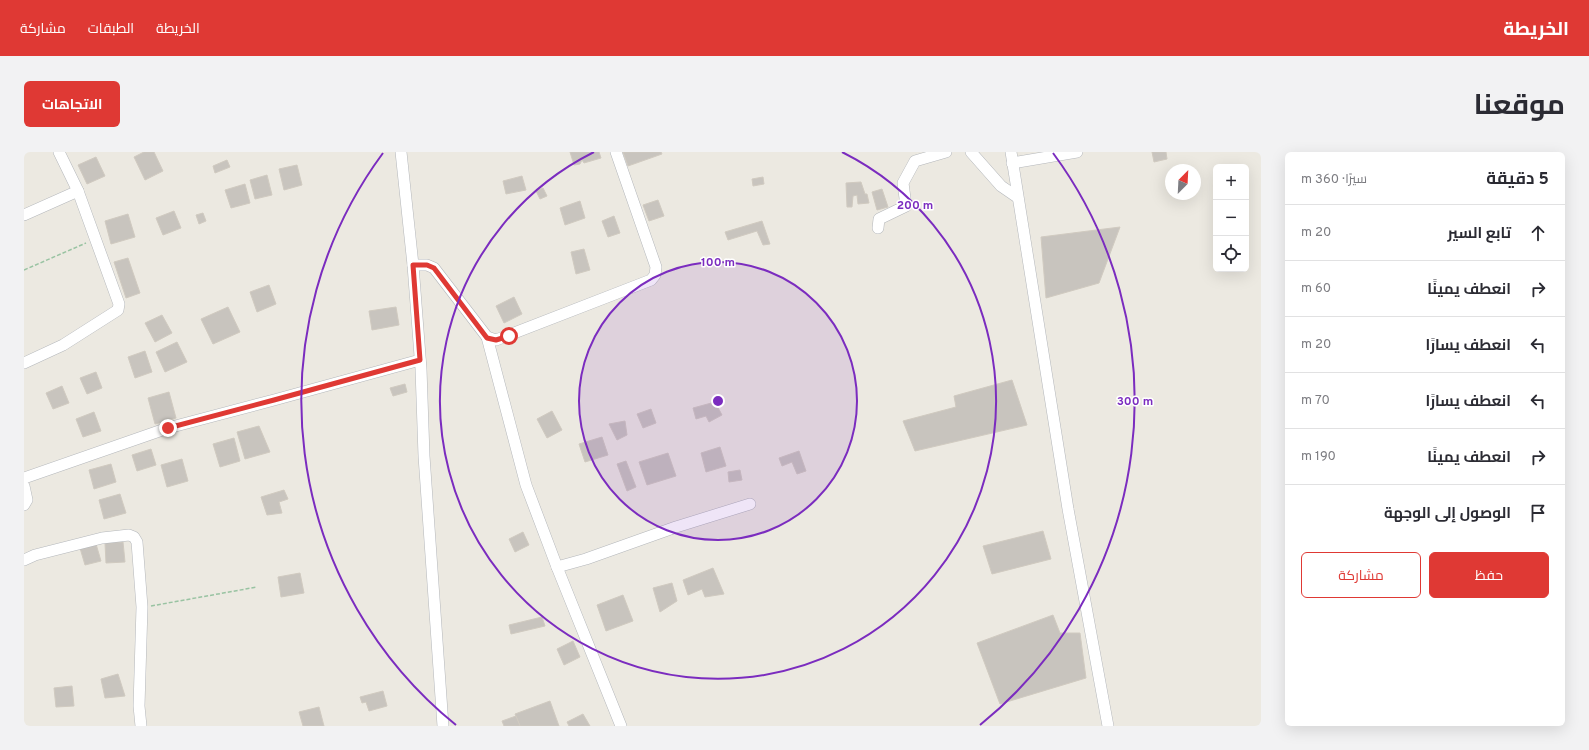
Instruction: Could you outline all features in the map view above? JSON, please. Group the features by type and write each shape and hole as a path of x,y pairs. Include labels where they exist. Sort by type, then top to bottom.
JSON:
{"street":[{"path":"24,363 63,345 118,310 119,304 78,192 59,152"},
{"path":"401,152 413,265 420,360 424,456 443,726"},
{"path":"487,338 496,340 652,280 656,267 616,152"},
{"path":"878,228 878,219 906,206 903,183 915,162 946,152"},
{"path":"971,152 1001,186 1018,197"},
{"path":"1077,152 1012,158 1068,509 1108,726"},
{"path":"24,215 78,192"},
{"path":"413,265 427,265 434,268 487,338 526,485 557,567 621,726"},
{"path":"24,478 168,428 420,360"},
{"path":"24,486 27,500 24,506"},
{"path":"557,567 586,559 676,527 750,504"},
{"path":"24,560 35,555 102,538 130,535 138,542 142,607 139,706 140,726"}],"path":[{"path":"24,270 95,239"},
{"path":"142,607 257,586"}],"building":[{"path":"144,152 154,152 163,171 145,180 134,157"},
{"path":"570,152 599,152 601,158 584,163 582,160 580,164 574,165"},
{"path":"623,152 661,152 662,154 628,166"},
{"path":"1152,152 1166,152 1167,159 1154,162"},
{"path":"96,157 105,176 87,184 78,165"},
{"path":"227,160 230,167 215,173 213,166"},
{"path":"297,165 302,185 284,190 279,169"},
{"path":"267,175 272,195 255,199 250,180"},
{"path":"522,176 526,190 506,194 503,181"},
{"path":"763,177 764,184 753,186 752,179"},
{"path":"861,182 865,194 867,194 869,203 858,204 857,195 853,196 852,207 847,207 846,183"},
{"path":"245,184 250,203 231,208 225,190"},
{"path":"543,188 547,196 540,199 536,191"},
{"path":"882,189 888,207 877,210 872,192"},
{"path":"658,200 664,216 649,221 643,205"},
{"path":"580,201 585,218 565,225 560,208"},
{"path":"174,211 181,228 163,235 156,218"},
{"path":"203,213 206,221 199,224 196,215"},
{"path":"128,214 135,237 111,244 105,221"},
{"path":"614,216 620,233 608,237 602,221"},
{"path":"762,221 770,244 763,245 757,231 728,240 725,232"},
{"path":"1120,227 1099,283 1046,298 1041,237"},
{"path":"584,249 590,270 576,274 571,252"},
{"path":"128,258 140,293 126,298 114,262"},
{"path":"269,285 276,304 257,312 250,292"},
{"path":"514,297 522,314 504,323 496,306"},
{"path":"228,307 240,332 213,344 201,319"},
{"path":"396,307 399,325 372,330 369,311"},
{"path":"162,315 172,333 155,342 145,323"},
{"path":"177,342 187,362 165,372 156,352"},
{"path":"145,351 152,372 135,378 128,357"},
{"path":"96,372 102,388 87,394 80,378"},
{"path":"1012,380 1027,425 915,451 903,421 956,407 954,396"},
{"path":"405,384 407,392 393,396 390,388"},
{"path":"62,386 69,403 53,409 46,393"},
{"path":"169,392 176,418 155,424 148,398"},
{"path":"715,402 722,415 709,422 706,416 696,419 693,408"},
{"path":"651,409 656,423 643,428 637,414"},
{"path":"552,411 562,430 547,438 537,419"},
{"path":"94,412 101,431 83,437 76,419"},
{"path":"625,421 627,435 617,440 609,424"},
{"path":"259,426 270,452 245,459 237,432"},
{"path":"602,437 608,455 585,462 579,444"},
{"path":"234,438 240,461 220,467 213,444"},
{"path":"720,447 726,466 706,472 701,453"},
{"path":"151,449 156,465 137,471 132,455"},
{"path":"799,451 806,471 797,474 792,462 782,466 779,458"},
{"path":"668,453 676,476 647,485 639,462"},
{"path":"182,459 188,481 167,487 161,465"},
{"path":"626,461 636,487 627,491 617,464"},
{"path":"111,464 116,482 94,489 89,470"},
{"path":"740,470 742,480 729,482 728,472"},
{"path":"284,490 288,499 279,502 282,513 267,515 261,497"},
{"path":"120,494 126,513 104,519 99,500"},
{"path":"1043,531 1051,559 992,574 983,546"},
{"path":"523,532 529,545 515,552 509,539"},
{"path":"123,542 125,562 106,563 105,543"},
{"path":"96,544 101,561 85,565 80,548"},
{"path":"713,568 724,594 705,597 702,589 688,595 683,580"},
{"path":"300,573 304,593 281,597 278,577"},
{"path":"672,583 677,601 660,612 653,588"},
{"path":"623,595 633,621 606,631 597,605"},
{"path":"1053,615 1060,633 1080,633 1086,678 1000,704 977,643"},
{"path":"542,617 545,626 511,634 509,625"},
{"path":"573,641 580,657 564,665 557,649"},
{"path":"118,674 125,696 105,698 101,679"},
{"path":"72,686 74,706 56,707 54,688"},
{"path":"383,691 387,706 369,711 366,702 362,703 360,697"},
{"path":"550,701 559,726 520,726 515,714"},
{"path":"319,707 324,726 303,726 299,712"},
{"path":"583,714 590,726 569,726 567,722"},
{"path":"516,716 520,726 504,726 502,721"}],"route":[{"path":"168,428 420,360 413,265 427,265 434,268 487,338 496,340 509,336"}]}
